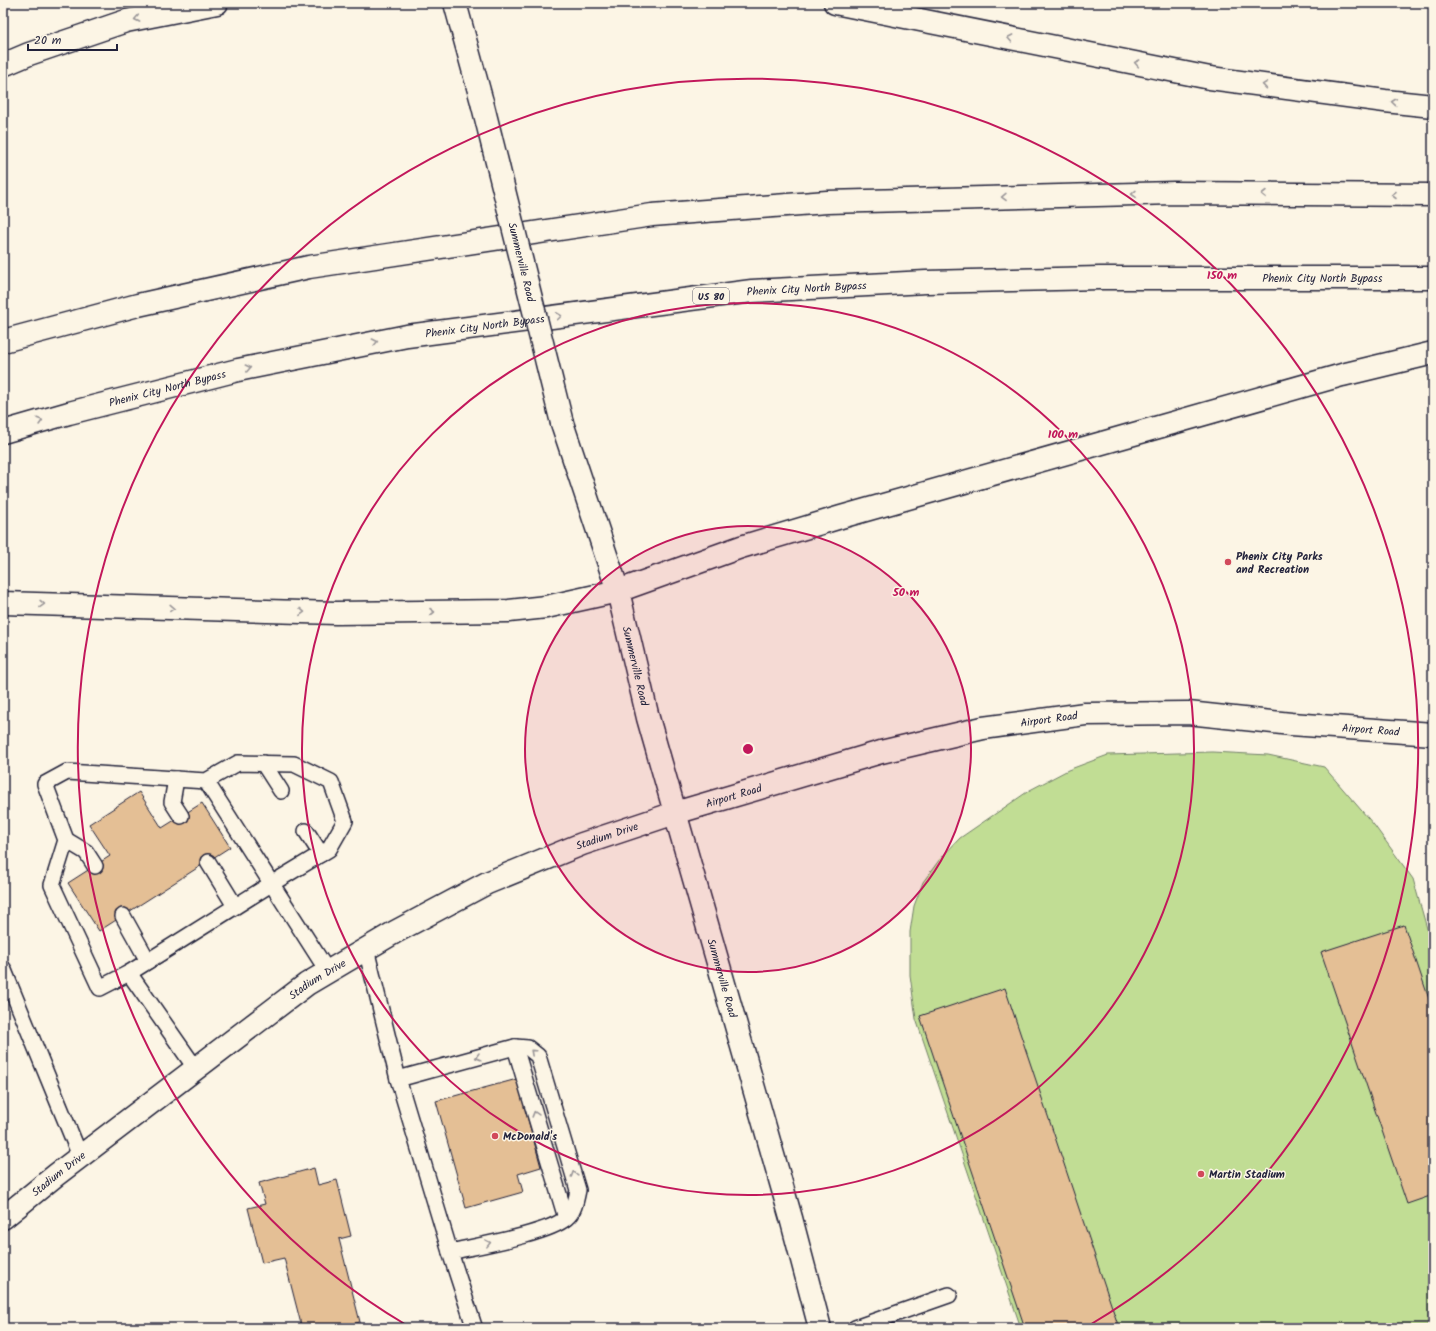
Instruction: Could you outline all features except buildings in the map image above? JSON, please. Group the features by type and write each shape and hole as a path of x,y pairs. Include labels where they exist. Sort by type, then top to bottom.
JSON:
{"main road":[{"path":"3,65 29,54 126,21 217,3"},
{"name":"Summerville Road","path":"455,3 482,102 562,423 618,591 648,718 791,1218 820,1328"},
{"path":"835,3 1210,78 1433,106"},
{"path":"3,341 138,305 309,267 652,215 826,202 1174,193 1433,195"},
{"name":"Phenix City North Bypass","path":"3,432 69,413 238,370 407,336 752,291 926,282 1092,279 1433,278"},
{"path":"3,603 336,613 509,611 546,607 618,591 741,546 841,517 1342,376 1433,353"},
{"name":"Airport Road","path":"675,813 881,752 983,728 1085,714 1188,713 1291,724 1433,734"},
{"name":"Stadium Drive","path":"3,1218 80,1156 307,984 366,949 487,883 582,844 675,813"}],"lane":[{"path":"238,762 263,763 294,764 331,782 344,821 329,849 129,973 100,988 52,885 66,840 45,784 67,772 206,781 238,762"},
{"path":"263,763 281,791"},
{"path":"176,779 172,802 181,816"},
{"path":"206,781 328,972"},
{"path":"306,831 321,854"},
{"path":"66,840 86,852 94,866"},
{"path":"208,862 235,906"},
{"path":"123,916 148,961"},
{"path":"366,949 398,1079 474,1326"},
{"path":"3,968 80,1156"},
{"path":"129,973 196,1069"},
{"path":"398,1079 515,1047 528,1048 538,1056 578,1190 573,1208 566,1218 540,1230 450,1252"},
{"path":"515,1047 566,1218"},
{"path":"855,1328 948,1295"}],"green space":[{"name":"Martin Stadium","path":"1212,752 1268,755 1324,767 1374,825 1413,879 1433,950 1433,1328 1021,1328 916,1019 910,975 910,932 914,906 923,882 940,859 960,838 1030,790 1068,770 1108,755"}],"place":[{"name":"Phenix City Parks and Recreation","path":"1228,562"},
{"name":"McDonald's","path":"495,1136"},
{"name":"Martin Stadium","path":"1201,1174"}]}
